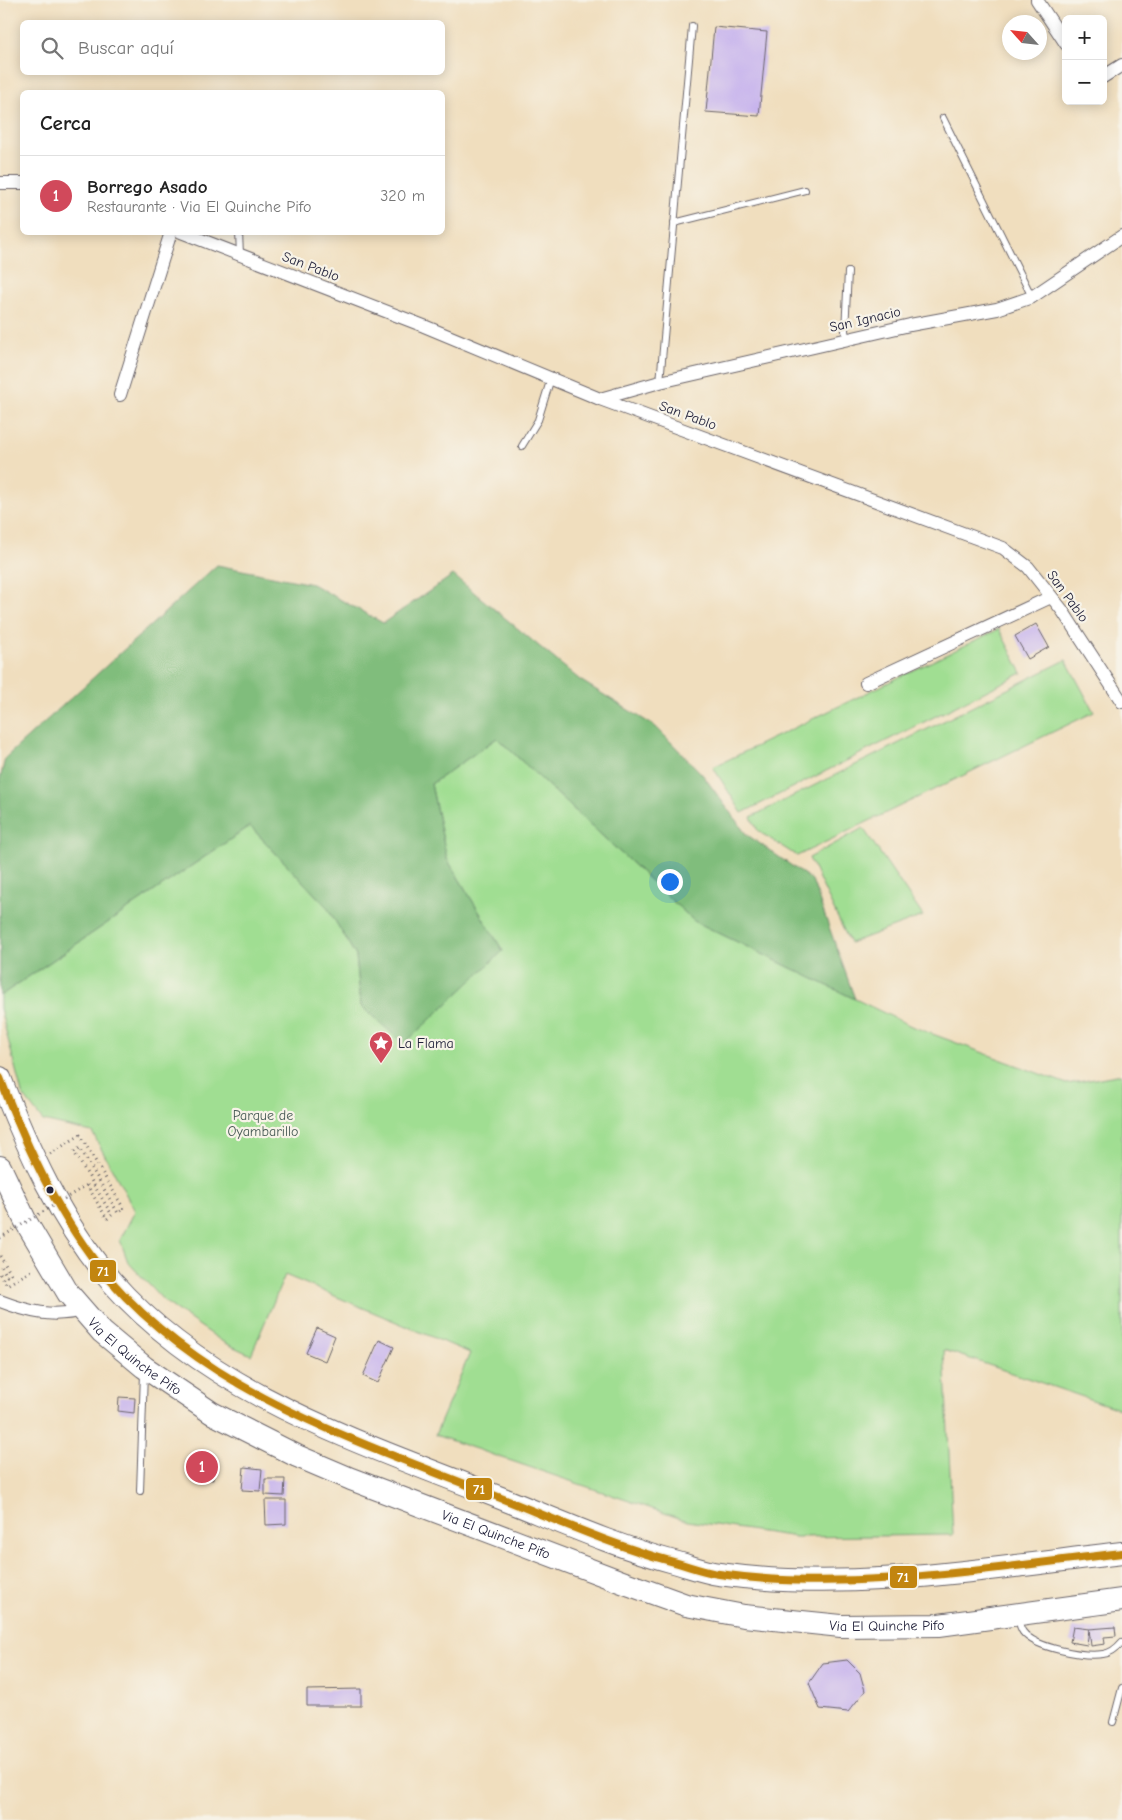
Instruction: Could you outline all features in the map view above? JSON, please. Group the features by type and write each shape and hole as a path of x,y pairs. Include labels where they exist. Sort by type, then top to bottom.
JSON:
{"highway":[{"path":"0,1078 14,1115 52,1194 110,1279 151,1322 186,1350 230,1380 290,1412 361,1443 636,1552 716,1574 786,1580 847,1580 934,1574 1122,1553"},
{"name":"Via El Quinche Pifo","path":"0,1167 26,1222 68,1293 102,1332 144,1367 212,1413 297,1456 379,1490 686,1605 744,1616 841,1626 939,1625 1122,1600"}],"street":[{"path":"1037,0 1062,38"},
{"path":"1107,75 1122,65"},
{"path":"0,183 20,183"},
{"path":"120,395 170,235"},
{"name":"San Pablo","path":"190,235 424,326 600,399 1003,548 1028,567 1052,597 1122,702"},
{"name":"San Ignacio","path":"600,399 660,382 847,339 997,309 1032,297 1122,236"},
{"path":"866,683 1052,597"},
{"path":"0,1301 39,1314 67,1314 83,1310"}],"lane":[{"path":"660,382 692,26"},
{"path":"943,118 1032,297"},
{"path":"674,223 805,190"},
{"path":"239,235 240,255"},
{"path":"847,339 845,331 848,272"},
{"path":"522,446 538,420 551,378"},
{"path":"140,1491 144,1367"},
{"path":"1017,1614 1021,1631 1047,1647 1065,1652 1101,1654 1112,1651 1122,1642"},
{"path":"1113,1722 1122,1688"}],"path":[{"path":"0,1238 88,1185 107,1218 112,1215 74,1152 80,1148 118,1213 124,1209 80,1135 37,1162"},
{"path":"0,1256 11,1274 7,1276 0,1264"},
{"path":"0,1274 7,1286 49,1260"}],"green space":[{"path":"217,565 312,584 383,623 453,575 580,680 656,727 702,774 746,834 812,880 855,999 694,921 497,738 431,784 447,859 503,951 404,1044 361,1006 356,956 327,907 250,826 0,996 0,780 5,758"},
{"path":"999,629 1022,673 742,813 713,767"},
{"path":"1066,660 1094,712 797,856 758,831 751,817"},
{"name":"Parque de Oyambarillo","path":"497,738 694,921 911,1026 1067,1084 1122,1074 1122,1410 944,1350 953,1535 796,1537 688,1521 435,1435 470,1353 285,1275 251,1355 223,1342 165,1302 128,1262 120,1240 135,1211 92,1132 43,1121 22,1094 0,1008 0,996 250,826 327,907 356,956 361,1006 503,951 447,859 431,784"},
{"path":"863,828 923,916 850,943 809,858"}],"building":[{"path":"714,27 767,32 759,116 706,112"},
{"path":"1036,624 1049,647 1028,659 1015,636"},
{"path":"317,1328 335,1336 325,1361 306,1353"},
{"path":"379,1340 394,1347 378,1383 363,1376"},
{"path":"119,1397 135,1398 134,1413 118,1411"},
{"path":"190,1455 215,1457 213,1480 189,1478"},
{"path":"244,1467 262,1469 260,1491 242,1490"},
{"path":"265,1479 285,1479 284,1496 265,1495"},
{"path":"265,1500 286,1500 286,1524 266,1525"},
{"path":"1073,1627 1089,1629 1087,1645 1070,1642"},
{"path":"1115,1627 1116,1636 1104,1637 1105,1644 1091,1646 1089,1629"},
{"path":"847,1660 860,1673 865,1691 848,1712 820,1709 809,1683 823,1663"},
{"path":"361,1689 361,1706 307,1706 307,1690"}],"transit line":[{"name":"71","path":"0,1078 34,1158 61,1210 76,1235 111,1281 150,1320 192,1354 238,1383 286,1409 336,1432 603,1539 650,1555 719,1574 769,1579 870,1580 972,1571 1122,1553"}],"place":[{"name":"La Flama","path":"381,1064"},
{"name":"Borrego Asado","path":"202,1467"}]}
